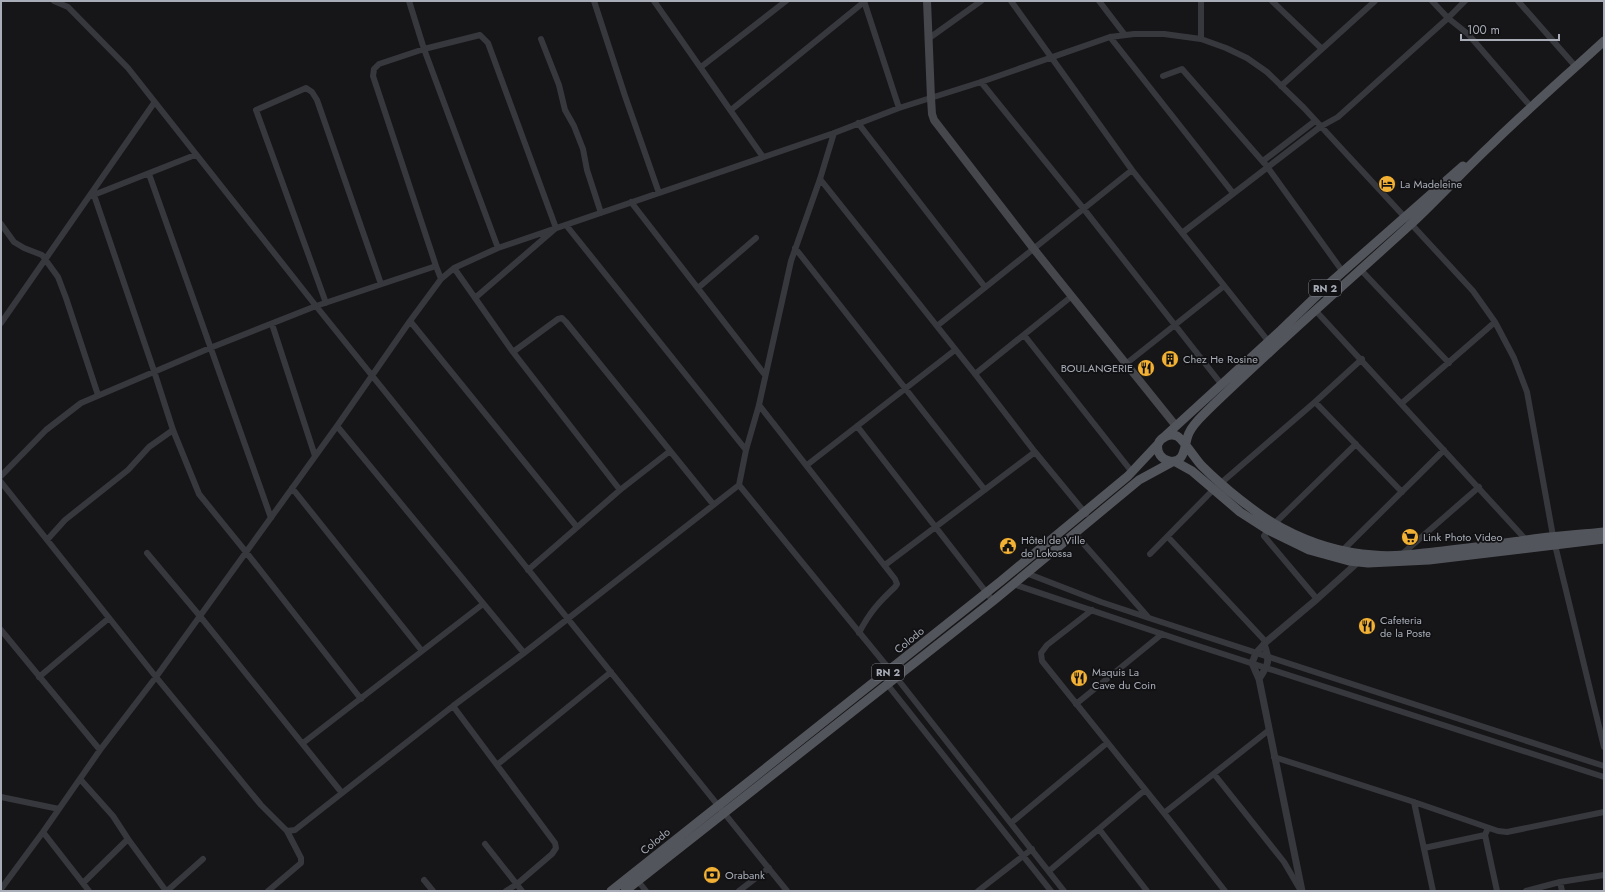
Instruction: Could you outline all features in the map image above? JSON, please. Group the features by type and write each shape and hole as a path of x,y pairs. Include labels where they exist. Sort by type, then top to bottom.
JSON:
{"main road":[{"path":"927,1 931,98 934,120 1033,248 1127,363 1176,426"},
{"name":"RN 2","path":"1185,445 1189,432 1194,424 1360,269 1458,170 1532,108 1604,41"},
{"name":"RN 2","path":"1160,441 1269,342 1343,272 1409,220"},
{"path":"1185,445 1184,452 1180,458 1174,461 1167,461 1161,457 1158,451 1160,441 1168,435 1176,435 1181,439 1202,466 1271,527 1309,550 1357,563 1429,560 1533,547 1554,541 1604,532"},
{"name":"Colodo","path":"611,891 887,684 893,674 987,592 1132,472 1160,441"},
{"path":"1174,461 1192,471 1254,522 1342,551 1376,556 1401,555 1456,550 1526,540 1554,541 1604,539"},
{"name":"Colodo","path":"625,891 721,808 893,674 993,601 1139,480 1174,461"}],"street":[{"path":"54,1 68,7 128,68 154,103 316,306 787,891"},
{"path":"409,1 424,49 498,248"},
{"path":"594,1 659,193"},
{"path":"654,1 763,157"},
{"path":"701,67 786,1"},
{"path":"928,39 981,1"},
{"path":"1011,1 1050,58 1132,170 1269,342"},
{"path":"1099,1 1125,35"},
{"path":"1201,1 1201,40"},
{"path":"1272,1 1322,49"},
{"path":"1281,86 1375,1"},
{"path":"1432,1 1448,18 1468,34 1532,108"},
{"path":"1182,233 1320,127 1338,117 1465,1"},
{"path":"1518,1 1576,67"},
{"path":"731,110 864,2 899,108"},
{"path":"441,279 373,76 374,69 380,64 424,49 480,34 488,42 556,228"},
{"path":"8,891 2,887 43,832 100,750 156,677 199,615 271,518 410,321 441,279 454,268 498,248 834,133 899,108 981,82 1110,37 1125,35 1164,34 1201,40 1226,48 1247,58 1267,72 1409,220 1472,291 1496,322 1514,358 1527,392 1554,541 1604,747"},
{"path":"1110,37 1233,193"},
{"path":"541,39 559,85 565,110 574,126 583,149 587,170 601,213"},
{"path":"1163,76 1182,70 1268,167"},
{"path":"981,82 1083,208 1222,385"},
{"path":"326,303 256,110 306,88 312,92 317,100 381,284"},
{"path":"1,323 45,259 92,196 154,103"},
{"path":"1315,121 1263,161 1343,272"},
{"path":"858,123 985,287"},
{"path":"287,830 295,830 453,706 568,619 739,484 746,450 759,405 790,261 820,179 834,133"},
{"path":"92,196 196,155"},
{"path":"937,326 1132,170"},
{"path":"149,174 271,518"},
{"path":"820,179 975,374 1034,452 1091,520"},
{"path":"92,196 173,430 199,494 361,698"},
{"path":"631,202 765,375"},
{"path":"1,224 14,242 24,248 38,252 58,277 98,395"},
{"path":"566,225 746,450"},
{"path":"475,298 556,228"},
{"path":"698,288 756,238"},
{"path":"795,248 985,490"},
{"path":"1,476 46,430 67,412 81,403 210,348 316,306 436,266"},
{"path":"454,268 513,352 620,490"},
{"path":"1360,269 1449,363"},
{"path":"1127,363 1224,286"},
{"path":"975,374 1072,296"},
{"path":"1316,310 1533,547"},
{"path":"513,352 558,319 562,318 713,504"},
{"path":"410,321 577,527"},
{"path":"1402,403 1496,322"},
{"path":"272,324 315,456"},
{"path":"1024,335 1132,472"},
{"path":"807,465 955,350"},
{"path":"1221,483 1315,402 1362,359"},
{"path":"1315,402 1402,492"},
{"path":"759,405 895,579 897,584 870,612 858,633"},
{"path":"337,426 524,653"},
{"path":"857,426 993,601"},
{"path":"47,540 65,520 128,470 149,447 173,430"},
{"path":"1317,599 1264,536 1271,527 1356,444"},
{"path":"1342,551 1444,450"},
{"path":"528,570 620,490 670,451"},
{"path":"884,565 1034,452"},
{"path":"1,482 156,677 261,805 287,830 301,858 301,863 268,891"},
{"path":"739,484 858,633 893,674 1064,891"},
{"path":"1401,555 1479,487"},
{"path":"292,488 422,651"},
{"path":"1150,554 1214,489"},
{"path":"1075,534 1149,618"},
{"path":"1168,537 1265,643 1269,657 1266,668 1259,678"},
{"path":"147,553 199,615 342,793"},
{"path":"1301,891 1259,678 1252,663 1256,653 1265,643 1357,563"},
{"path":"1026,573 1101,602 1604,766"},
{"path":"1013,584 1266,668 1604,777"},
{"path":"303,743 483,604"},
{"path":"1092,610 1046,645 1041,652 1042,662 1225,891"},
{"path":"39,677 109,618"},
{"path":"1,630 100,750"},
{"path":"1076,704 1162,634"},
{"path":"498,764 611,672"},
{"path":"887,684 1051,891"},
{"path":"453,706 498,764 555,843 556,848 552,854 517,884 506,891"},
{"path":"1164,813 1269,730"},
{"path":"1011,823 1107,744"},
{"path":"1274,757 1498,831 1507,832 1604,812"},
{"path":"1214,774 1284,862 1301,891"},
{"path":"80,779 113,816 166,891 179,882 203,859"},
{"path":"1049,871 1145,790"},
{"path":"1,797 59,809"},
{"path":"1414,802 1433,891"},
{"path":"1488,828 1485,835 1497,891"},
{"path":"1098,829 1146,891"},
{"path":"43,832 89,891"},
{"path":"1424,848 1485,835"},
{"path":"83,883 128,839"},
{"path":"486,844 522,891"},
{"path":"978,891 1032,849"},
{"path":"739,891 769,868"},
{"path":"1526,891 1560,882 1604,875"},
{"path":"424,880 432,891"},
{"path":"638,881 646,891"},
{"path":"1560,882 1562,891"}],"place":[{"name":"La Madeleine","path":"1387,184"},
{"name":"Chez He Rosine","path":"1170,359"},
{"name":"BOULANGERIE","path":"1146,368"},
{"name":"Link Photo Video","path":"1410,537"},
{"name":"Hôtel de Ville de Lokossa","path":"1008,546"},
{"name":"Cafeteria de la Poste","path":"1367,626"},
{"name":"Maquis La Cave du Coin","path":"1079,678"},
{"name":"Orabank","path":"712,875"}]}
